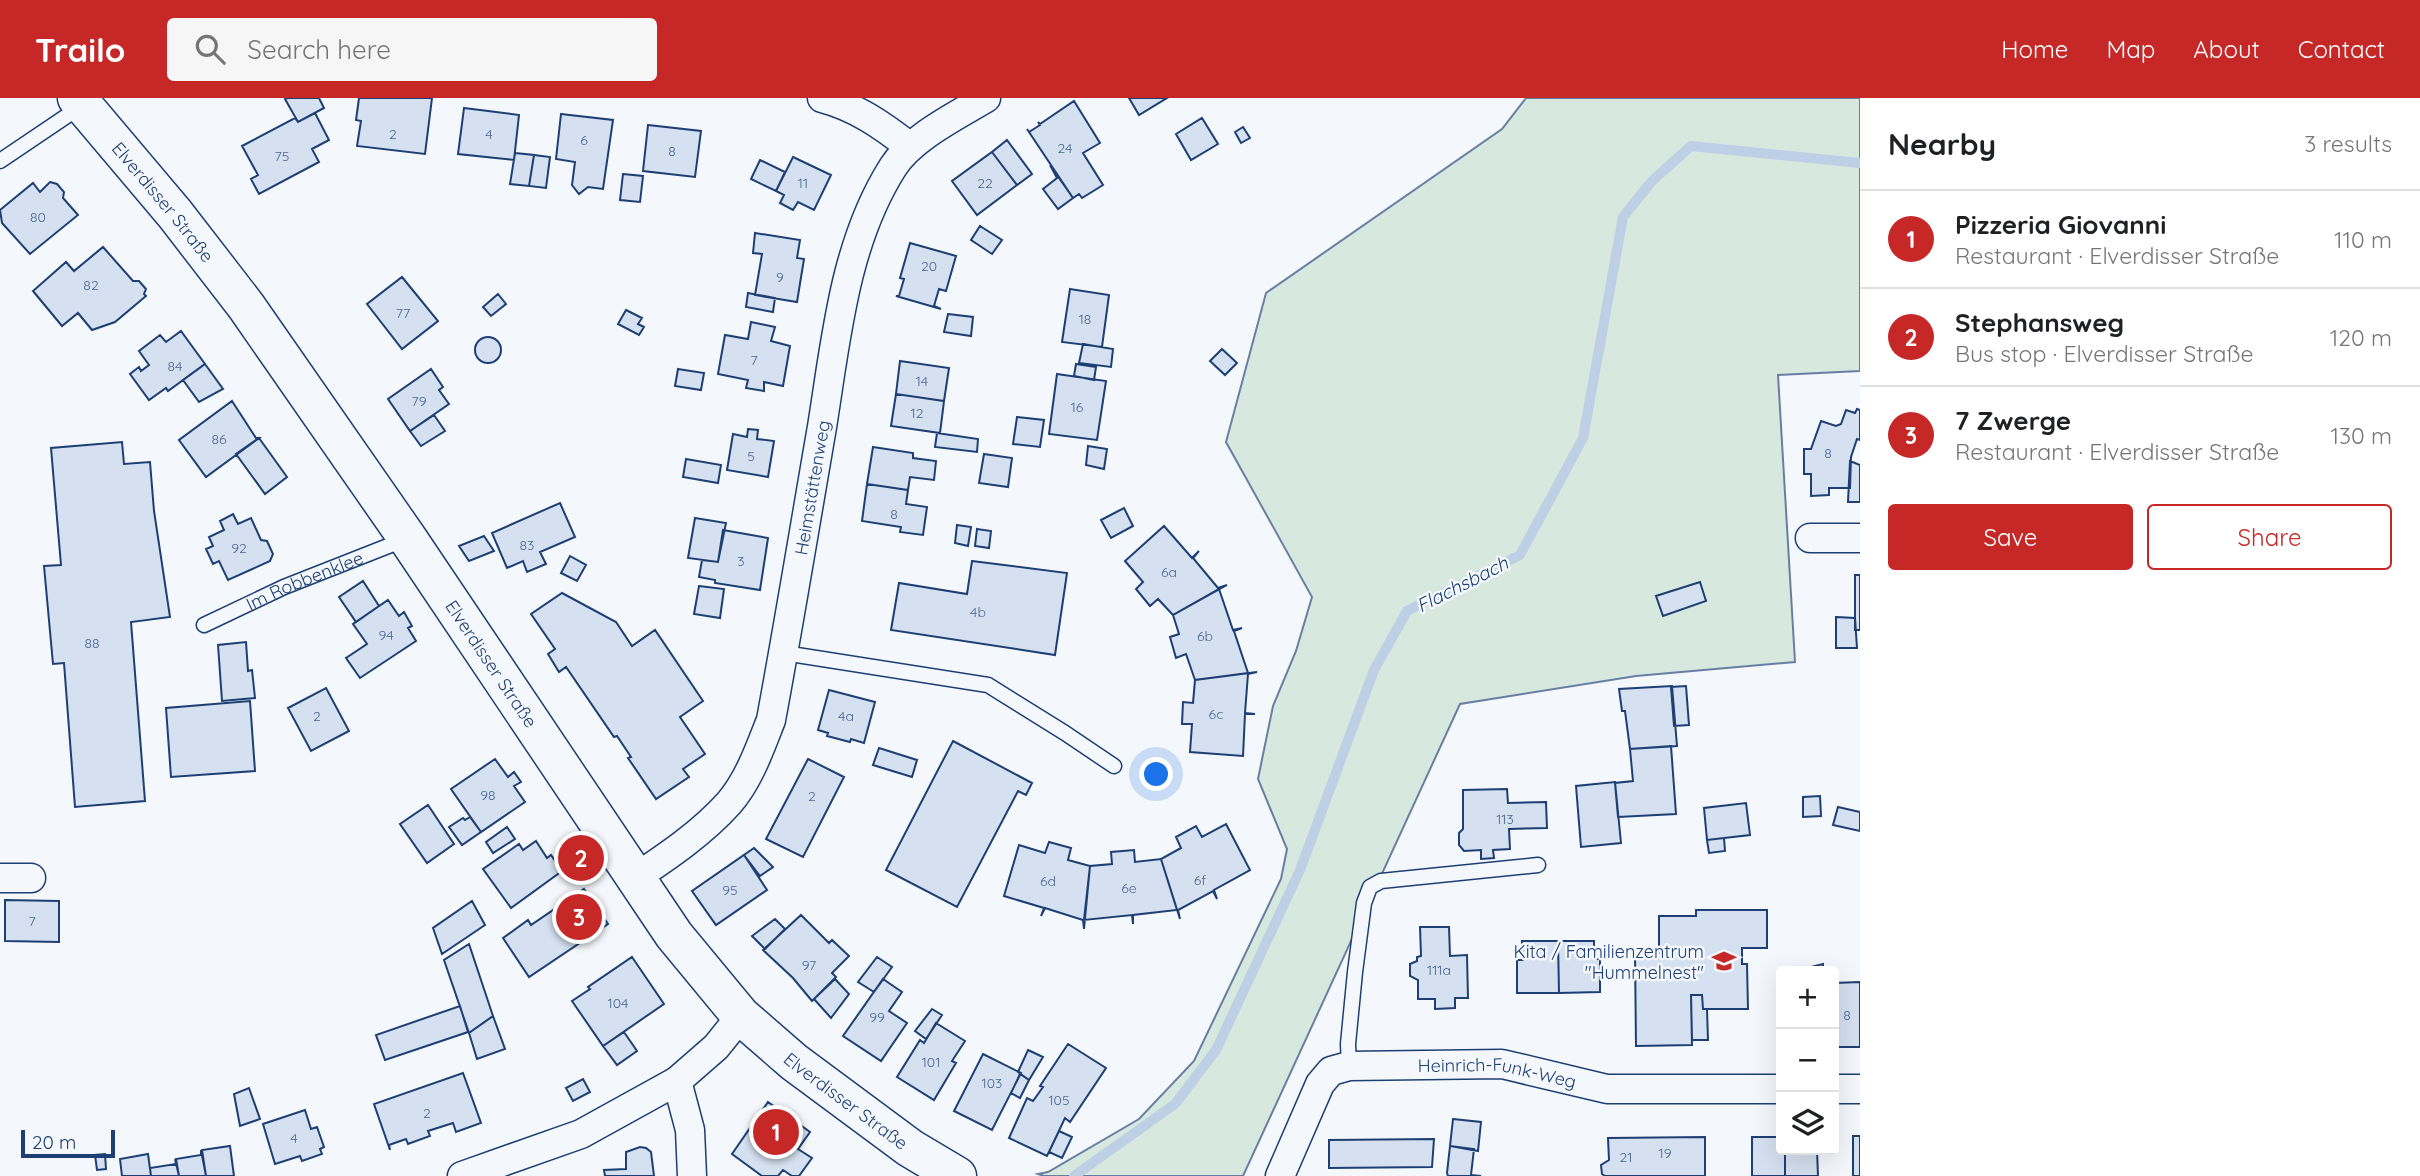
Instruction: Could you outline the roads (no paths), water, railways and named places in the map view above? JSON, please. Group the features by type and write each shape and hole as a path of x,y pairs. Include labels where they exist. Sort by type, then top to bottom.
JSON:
{"main road":[{"name":"Elverdisser Straße","path":"84,100 246,306 408,538 674,935 741,1016 794,1062 910,1148 957,1176"}],"street":[{"path":"821,98 841,103 872,118 911,147"},
{"name":"Heimstättenweg","path":"635,878 681,847 730,802 752,765 771,720 838,328 856,246 876,199 894,166 911,147 986,98"},
{"path":"1810,538 1860,538"},
{"path":"0,877 31,878"},
{"path":"462,1176 581,1134 677,1081 716,1047 741,1016"},
{"name":"Heinrich-Funk-Weg","path":"1349,1066 1502,1064 1607,1089 1776,1089"},
{"path":"1280,1176 1320,1084 1331,1071 1349,1066"},
{"path":"677,1081 690,1130 692,1176"},
{"path":"1839,1089 1860,1089"}],"lane":[{"path":"0,161 84,100"},
{"name":"Im Robbenklee","path":"204,625 284,587 408,538"},
{"path":"783,653 988,684 1114,766"},
{"path":"1349,1066 1348,1044 1355,972 1364,903 1370,887 1381,881 1538,865"}],"waterway":[{"name":"Flachsbach","path":"1074,1176 1175,1104 1216,1050 1300,870 1374,670 1407,611 1520,555 1583,438 1623,217 1652,181 1691,146 1860,163"}],"place":[{"name":"Stephansweg","path":"581,858"},
{"name":"7 Zwerge","path":"579,917"},
{"name":"Kita / Familienzentrum \"Hummelnest\"","path":"1724,961"},
{"name":"Pizzeria Giovanni","path":"776,1132"}]}
